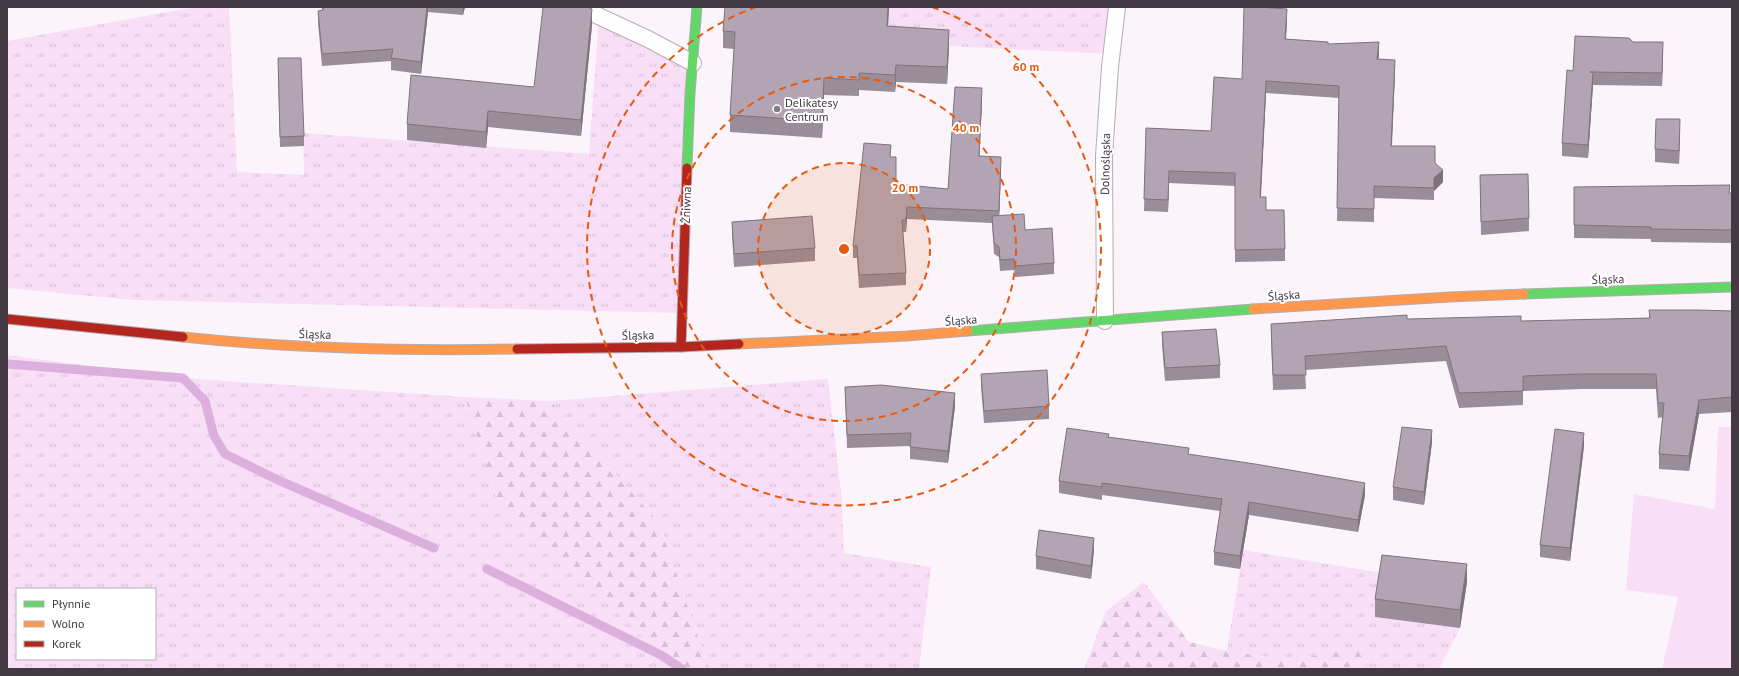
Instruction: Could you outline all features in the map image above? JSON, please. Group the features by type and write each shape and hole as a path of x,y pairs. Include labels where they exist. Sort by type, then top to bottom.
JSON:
{"street":[{"name":"Żniwna","path":"681,347 690,93 697,7"},
{"name":"Śląska","path":"7,319 190,338 320,347 469,350 681,347 908,336 1297,306 1442,298 1732,287"}],"lane":[{"path":"579,7 648,39 693,63"},
{"name":"Dolnośląska","path":"1105,321 1104,156 1110,67 1117,7"}],"green space":[{"path":"195,7 229,7 237,172 304,175 303,133 589,154 599,16 693,63 682,313 132,300 7,288 7,41"},
{"path":"889,7 1117,7 1111,54 887,43"},
{"path":"7,355 183,378 465,397 500,509 690,669 7,669"},
{"path":"828,379 842,501 844,553 931,567 919,669 709,669 659,523 550,401"},
{"path":"465,397 550,401 659,523 709,669 682,669 661,655 589,585 500,509"},
{"path":"1718,427 1732,427 1732,669 1662,669 1678,597 1626,590 1634,494 1715,509"},
{"path":"1243,550 1382,573 1376,617 1460,628 1439,669 1366,669 1372,647 1286,660 1227,651"},
{"path":"1144,582 1189,642 1227,651 1286,660 1372,647 1366,669 1084,669 1106,611"}],"building":[{"path":"323,7 427,7 421,62 391,58 393,49 322,54 318,11 323,10"},
{"path":"543,7 587,7 592,9 581,120 488,111 486,132 407,124 411,75 534,87"},
{"path":"725,7 888,7 887,26 949,30 947,67 896,65 895,75 859,73 859,80 824,78 822,121 730,115 735,32 723,31"},
{"path":"1244,7 1287,9 1285,39 1328,42 1328,44 1379,42 1377,59 1395,60 1391,146 1435,146 1435,163 1443,170 1434,178 1434,188 1374,186 1374,209 1337,208 1339,86 1266,81 1260,197 1266,197 1266,210 1284,210 1285,249 1235,250 1235,173 1169,171 1168,200 1144,199 1146,128 1211,131 1214,77 1242,79"},
{"path":"1575,36 1629,38 1633,42 1663,42 1662,73 1593,72 1588,145 1562,143 1567,70 1573,71"},
{"path":"278,58 301,58 304,136 280,137"},
{"path":"955,87 982,88 979,156 1001,157 999,211 907,207 906,220 902,220 906,273 859,275 857,246 853,246 864,143 891,145 890,157 896,157 896,184 948,189"},
{"path":"1656,119 1680,119 1679,151 1655,149"},
{"path":"1528,174 1529,218 1481,222 1480,175"},
{"path":"1730,185 1729,193 1732,193 1732,230 1651,229 1651,227 1574,225 1574,187"},
{"path":"1024,214 1025,230 1052,228 1054,263 1015,266 1014,259 1000,260 999,247 994,243 992,216"},
{"path":"812,216 815,248 734,254 732,222"},
{"path":"1649,310 1732,311 1732,397 1699,400 1689,456 1659,454 1664,403 1658,403 1656,374 1523,376 1523,391 1459,393 1446,346 1305,356 1306,375 1273,375 1271,324 1407,315 1407,319 1521,316 1521,321 1650,318"},
{"path":"1216,329 1220,365 1165,368 1162,332"},
{"path":"1047,370 1049,406 984,411 981,374"},
{"path":"881,385 955,393 948,451 910,447 911,433 847,435 845,387"},
{"path":"1402,427 1432,430 1424,492 1393,487"},
{"path":"1067,428 1109,434 1108,437 1189,448 1188,454 1365,483 1358,520 1249,502 1240,556 1214,552 1222,499 1102,483 1102,487 1059,481"},
{"path":"1555,429 1584,433 1570,548 1540,545"},
{"path":"1039,530 1094,538 1091,566 1036,556"},
{"path":"1382,555 1467,564 1460,610 1375,599"}],"waterway":[{"path":"7,364 183,378 205,401 214,436 225,454 278,480 434,548"},
{"path":"487,569 661,655 682,669"}],"traffic: fast":[{"path":"687,168 690,93 697,7"},
{"path":"1524,294 1732,287"},
{"path":"968,331 1253,309"}],"traffic: slow":[{"path":"1253,309 1524,294"},
{"path":"739,344 907,336 968,331"},
{"path":"183,337 308,347 434,350 517,349"}],"traffic: jam":[{"path":"681,347 687,168"},
{"path":"7,319 183,337"},
{"path":"517,349 681,347 739,344"}],"place":[{"name":"Delikatesy Centrum","path":"777,109"}]}
